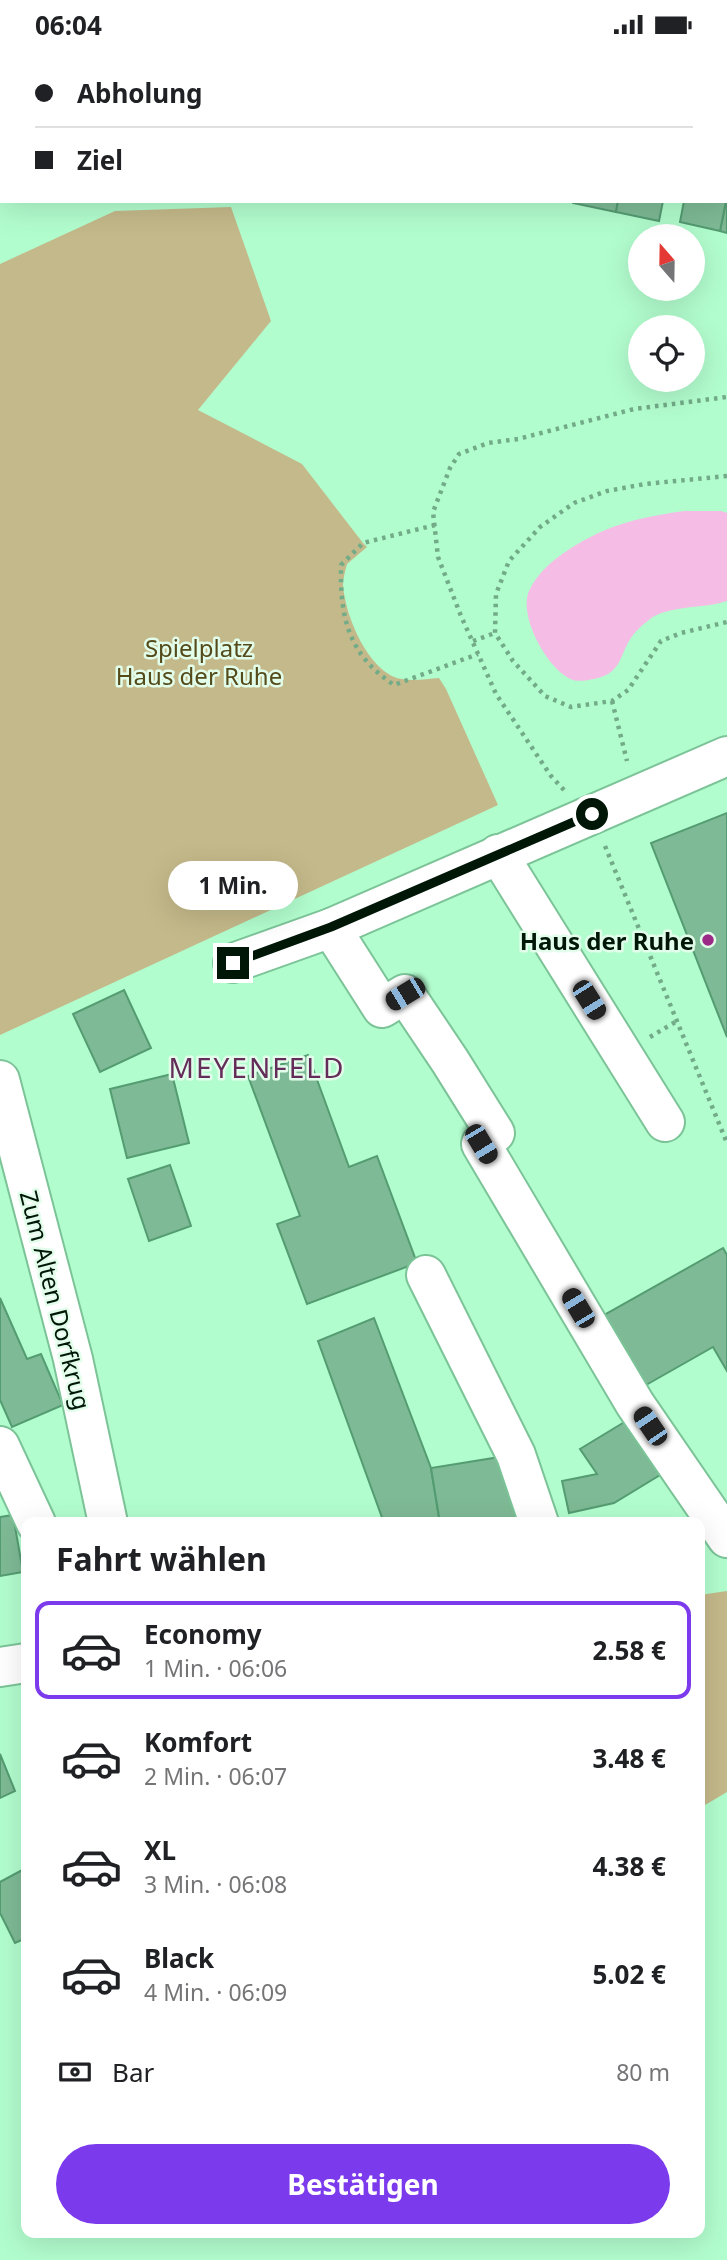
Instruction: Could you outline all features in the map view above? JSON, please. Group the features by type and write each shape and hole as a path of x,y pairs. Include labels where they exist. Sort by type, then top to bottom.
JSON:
{"street":[{"path":"233,963 331,927 727,756"},
{"path":"498,854 665,1122"},
{"path":"331,927 382,1008 405,994 450,1061 495,1133 481,1144 635,1404 727,1538"},
{"name":"Zum Alten Dorfkrug","path":"0,1080 73,1359 107,1517"},
{"path":"426,1275 516,1455 537,1517"},
{"path":"0,1446 33,1517"},
{"path":"705,1551 727,1547"},
{"path":"0,1667 21,1665"}],"path":[{"path":"727,397 634,408 518,439 488,443 459,454 450,468 433,513 438,557 496,694 551,776 572,800 592,814 727,1143"},
{"path":"727,476 632,486 607,491 574,503 540,527 509,561 496,594 495,633 513,661 545,696 572,707 612,701 628,690 662,641 681,633 727,622"},
{"path":"435,525 363,543 341,565 341,598 355,647 374,672 394,685 478,654"},
{"path":"473,641 495,633"},
{"path":"612,701 635,795"}],"green space":[{"name":"Spielplatz Haus der Ruhe","path":"231,207 271,321 198,410 302,464 367,547 347,564 343,580 352,622 364,648 381,668 395,677 407,680 439,678 498,805 0,1035 0,264 115,211"},
{"path":"727,1591 727,1792 705,1805 705,1594"}],"shaded area":[{"path":"684,511 727,513 727,601 667,611 650,619 633,635 615,668 603,676 578,681 563,675 545,654 531,628 527,602 535,580 556,559 605,530 634,520"}],"building":[{"path":"573,203 618,203 616,212"},
{"path":"618,203 663,203 659,221 616,212"},
{"path":"684,203 726,203 720,231 705,228 705,224 680,222"},
{"path":"726,203 727,203 727,233 720,231"},
{"name":"Haus der Ruhe","path":"727,813 727,1037 651,843"},
{"path":"124,990 151,1048 100,1072 73,1014"},
{"path":"308,1055 349,1167 377,1156 417,1263 307,1304 277,1224 300,1216 248,1076"},
{"path":"172,1074 189,1143 127,1158 110,1089"},
{"path":"170,1165 191,1226 149,1241 128,1179"},
{"path":"723,1248 727,1255 727,1371 713,1347 639,1389 599,1318"},
{"path":"0,1298 27,1359 41,1354 63,1405 12,1427 0,1400"},
{"path":"374,1318 431,1468 439,1517 382,1517 318,1341"},
{"path":"631,1418 665,1472 614,1503 569,1513 562,1481 597,1474 580,1449"},
{"path":"506,1456 518,1517 439,1517 431,1468"},
{"path":"13,1515 21,1572 0,1576 0,1517"},
{"path":"0,1754 15,1791 0,1798"},
{"path":"21,1871 21,1940 15,1943 0,1913 0,1882"}],"place":[{"name":"Haus der Ruhe","path":"708,940"}],"district":[{"name":"MEYENFELD","path":"257,1067"}],"route":[{"path":"233,963 331,927 592,814"}]}
